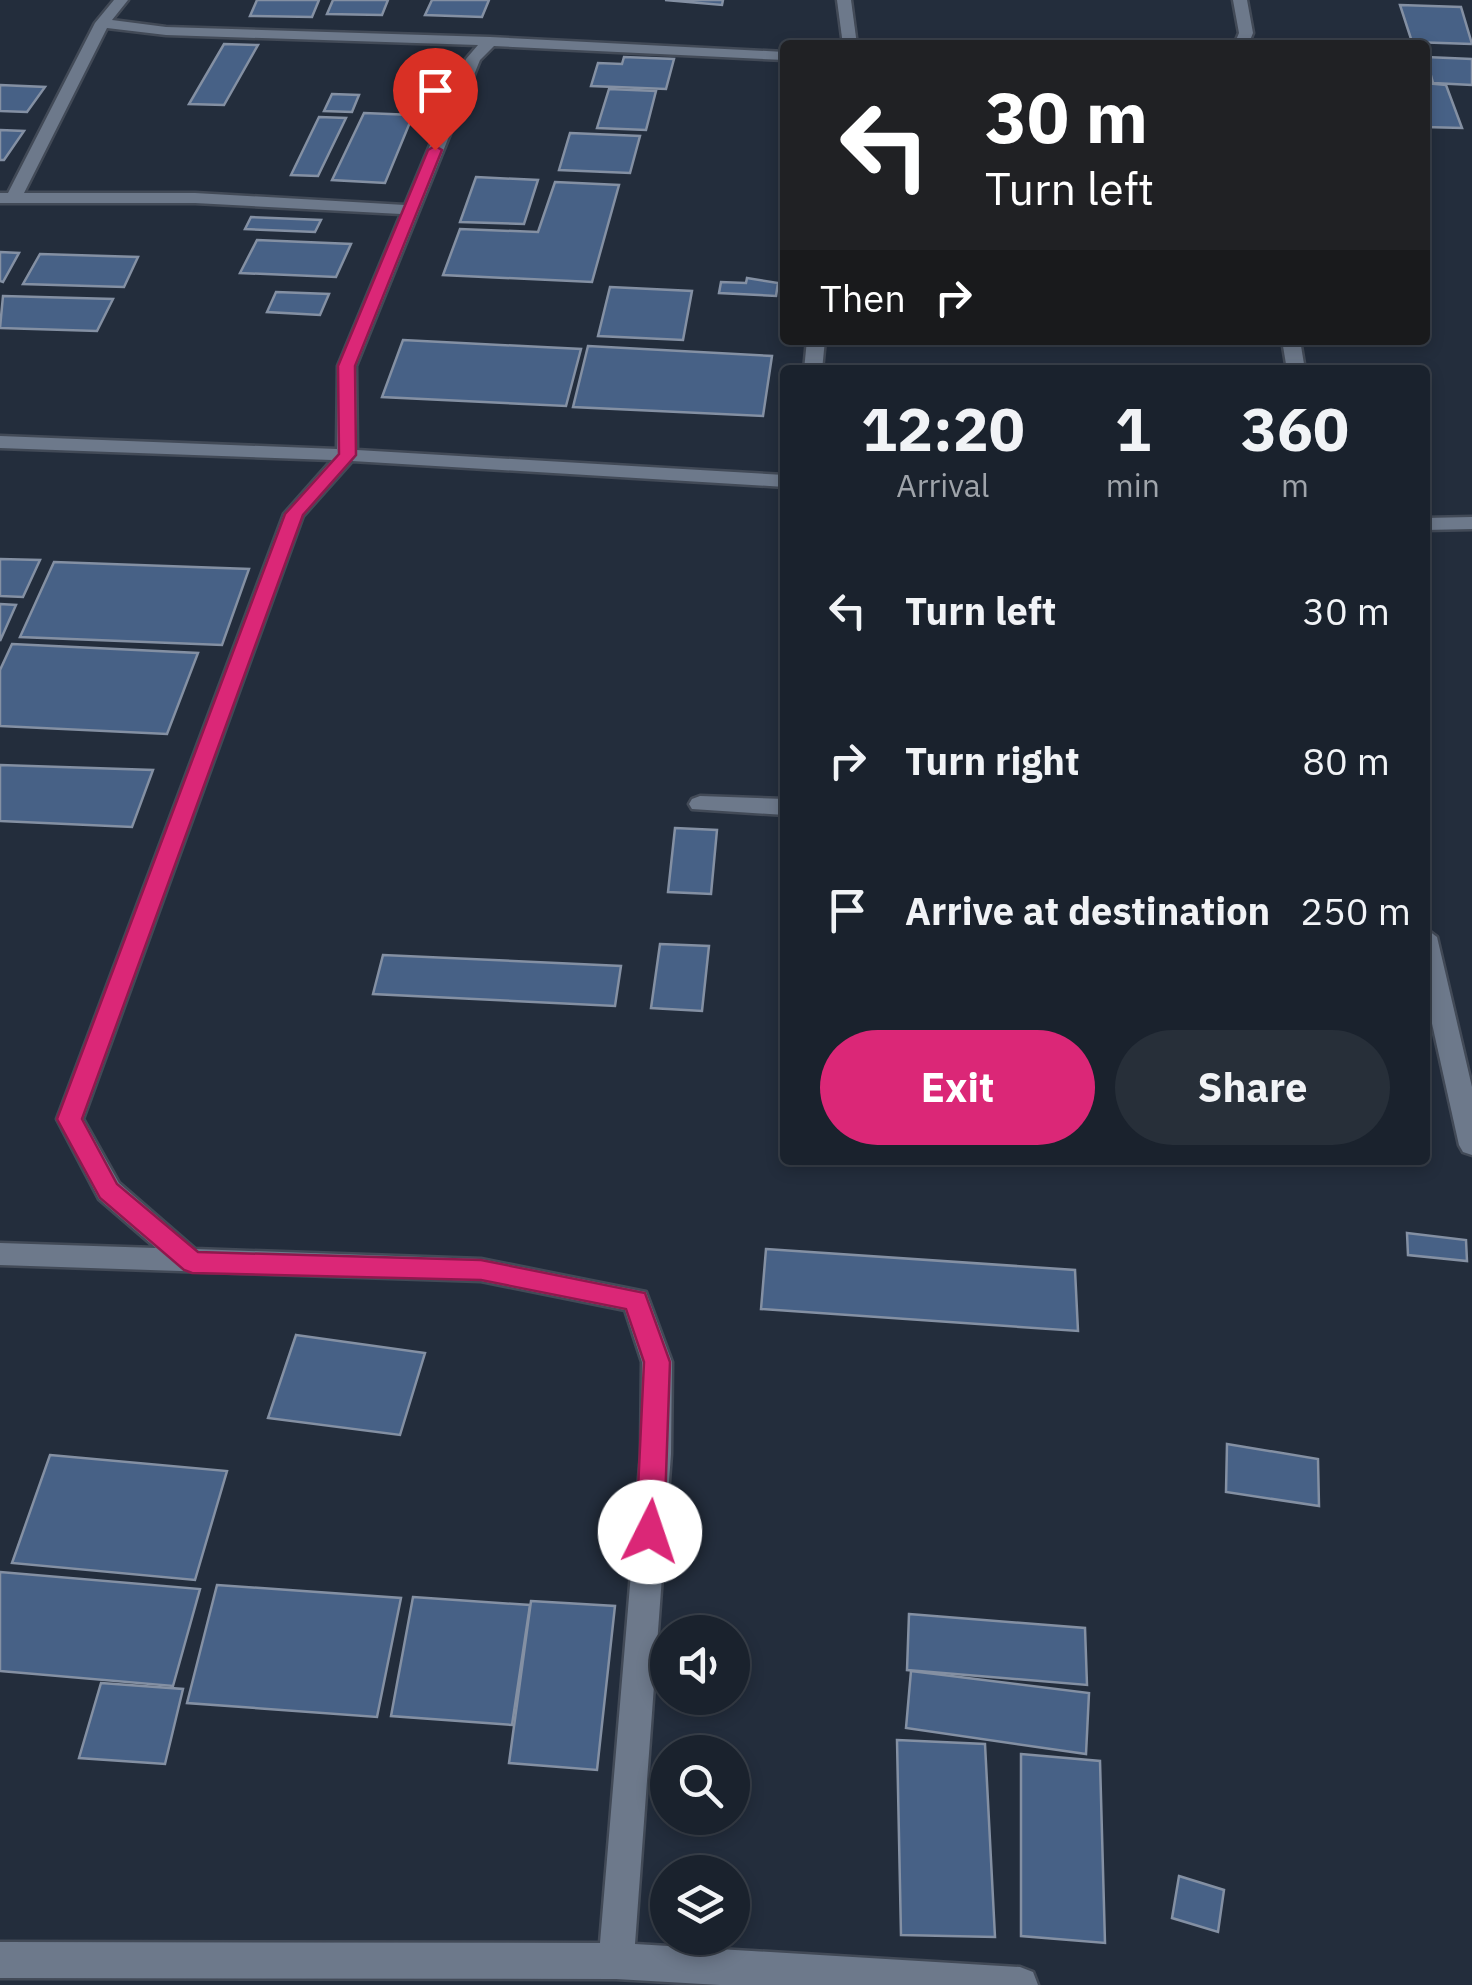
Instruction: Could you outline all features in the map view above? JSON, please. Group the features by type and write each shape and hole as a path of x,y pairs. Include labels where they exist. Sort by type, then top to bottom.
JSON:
{"street":[{"path":"121,0 102,23 6,198 195,198 410,210"},
{"path":"844,0 849,40"},
{"path":"1240,0 1246,33 1243,40"},
{"path":"102,23 166,30 780,56"},
{"path":"192,1262 109,1191 70,1119 294,514 347,455 346,366 473,59 490,41"},
{"path":"0,442 347,455 780,481"},
{"path":"1430,524 1472,523"},
{"path":"700,804 780,807"},
{"path":"1430,958 1472,1145"},
{"path":"0,1254 481,1270 636,1300 657,1362 656,1454 616,1960"},
{"path":"0,1960 616,1960 698,1975 1020,1985"}],"building":[{"path":"257,0 319,0 312,17 250,16"},
{"path":"333,0 388,0 382,15 327,14"},
{"path":"432,0 489,0 482,17 425,15"},
{"path":"665,0 723,0 722,5"},
{"path":"1400,5 1461,7 1472,44 1430,43 1411,40"},
{"path":"224,44 258,45 224,105 189,104"},
{"path":"624,57 674,59 666,89 591,86 598,63 622,64"},
{"path":"1430,57 1472,59 1472,85 1433,83"},
{"path":"1430,83 1446,85 1462,128 1430,127"},
{"path":"0,85 45,87 27,112 0,111"},
{"path":"609,89 656,91 646,130 597,128"},
{"path":"332,94 359,95 352,112 324,111"},
{"path":"364,113 413,115 385,183 332,180"},
{"path":"319,117 346,118 318,176 291,175"},
{"path":"0,130 24,131 4,160 0,160"},
{"path":"570,133 640,136 630,173 559,170"},
{"path":"476,177 538,180 524,224 460,222"},
{"path":"555,182 619,185 592,282 443,275 460,229 538,232"},
{"path":"251,217 321,220 315,232 245,229"},
{"path":"257,240 351,244 336,277 240,273"},
{"path":"0,252 19,253 3,282 0,281"},
{"path":"40,254 138,257 124,287 23,284"},
{"path":"747,278 778,283 776,296 719,293 721,282 746,283"},
{"path":"610,287 692,291 683,340 598,336"},
{"path":"276,292 329,294 320,315 267,312"},
{"path":"3,296 113,299 97,331 0,328"},
{"path":"403,340 581,349 566,406 382,397"},
{"path":"588,346 772,356 763,416 573,407"},
{"path":"0,559 40,560 23,597 0,596"},
{"path":"54,562 249,569 222,645 20,637"},
{"path":"0,604 16,605 0,641"},
{"path":"12,644 198,653 167,734 0,726 0,670"},
{"path":"0,765 153,770 132,827 0,821"},
{"path":"675,828 717,830 711,894 668,892"},
{"path":"660,944 709,946 702,1011 651,1008"},
{"path":"383,955 621,966 615,1006 373,994"},
{"path":"1407,1233 1466,1240 1467,1261 1408,1255"},
{"path":"766,1249 1075,1270 1078,1331 761,1309"},
{"path":"296,1335 425,1353 400,1435 268,1418"},
{"path":"1227,1444 1318,1459 1319,1506 1226,1492"},
{"path":"50,1455 227,1471 195,1580 12,1563"},
{"path":"0,1572 200,1589 173,1686 0,1671"},
{"path":"217,1585 401,1598 377,1717 187,1703"},
{"path":"413,1597 530,1605 512,1725 391,1716"},
{"path":"531,1601 615,1606 597,1770 509,1763"},
{"path":"909,1614 1085,1628 1087,1685 907,1670"},
{"path":"911,1671 1089,1693 1086,1754 906,1728"},
{"path":"101,1683 183,1689 165,1764 79,1758"},
{"path":"897,1740 985,1744 995,1937 901,1935"},
{"path":"1021,1754 1100,1761 1105,1943 1021,1936"},
{"path":"1179,1876 1224,1890 1218,1932 1172,1918"}],"route":[{"path":"435,150 346,366 347,455 294,514 70,1119 109,1191 192,1262 481,1270 636,1300 657,1362 650,1532"}]}
